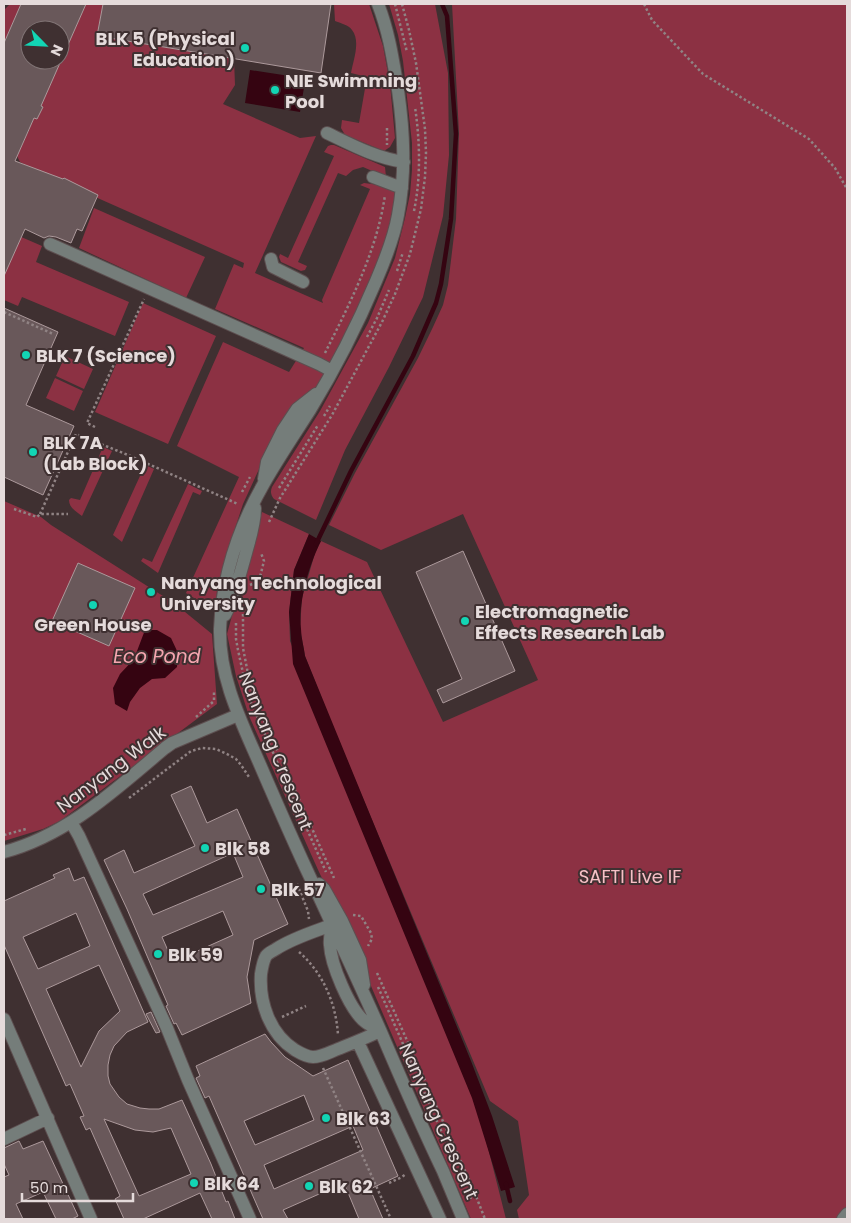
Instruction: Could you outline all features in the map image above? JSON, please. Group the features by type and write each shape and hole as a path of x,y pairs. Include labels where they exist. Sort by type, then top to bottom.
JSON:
{"street":[{"name":"Nanyang Crescent","path":"378,4 387,31 393,60 404,139 402,188 394,235 364,311 332,372 262,486 239,535 226,579 220,632 224,670 238,715 463,1219"},
{"path":"327,134 388,160 404,162"},
{"path":"373,177 402,188"},
{"path":"50,244 319,364 332,372"},
{"path":"271,259 273,267 303,282"},
{"name":"Nanyang Walk","path":"4,852 35,841 71,822 99,802 165,748 187,736 238,715"},
{"path":"71,822 166,1028 250,1219"},
{"path":"307,870 324,889 360,960 367,1002"},
{"path":"332,925 288,943 267,955 262,965 261,987 264,1006 270,1022 277,1034 287,1045 299,1053 312,1057 328,1054 380,1031"},
{"path":"332,925 329,944 332,959 341,982 353,1007 364,1021 380,1031"},
{"path":"4,1019 91,1219"},
{"path":"358,1042 440,1219"},
{"path":"4,1139 48,1118"},
{"path":"843,1219 847,1214"}],"path":[{"path":"644,4 652,20 702,74 809,139 835,168 847,189"},
{"path":"387,126 388,160"},
{"path":"95,427 87,423 148,288"},
{"path":"4,312 53,334"},
{"path":"40,514 76,434 238,504"},
{"path":"268,524 275,509"},
{"path":"14,510 37,517 40,514 68,514"},
{"path":"248,586 259,581 264,561 258,546"},
{"path":"244,604 242,625 243,648 254,698 336,883"},
{"path":"237,616 236,640 248,696 326,873"},
{"path":"350,913 361,916 371,933 372,939 366,950"},
{"path":"288,943 319,974 329,996 337,1018 339,1041 323,1068 391,1219"},
{"path":"375,969 485,1219"},
{"path":"377,984 457,1166"},
{"path":"270,1022 306,1006"},
{"path":"461,1175 472,1202"},
{"path":"389,1183 402,1177"}],"green space":[{"path":"10,4 21,4 4,43 4,10"},
{"path":"86,4 103,4 97,36 234,59 235,85 223,104 300,138 316,136 255,273 323,303 322,300 370,189 360,185 364,183 402,188 398,216 332,371 266,454 243,504 226,556 217,590 216,605 200,601 186,593 239,477 177,446 223,342 289,372 304,348 215,309 234,264 243,268 244,263 20,162 17,156 30,128 28,127 33,117 37,119 43,107 38,105 45,96 57,70 70,70 70,40"},
{"path":"334,4 369,4 383,46 390,84 395,138 390,147 384,151 345,135 341,128 342,120 359,123 367,77 351,73 356,51 355,35 351,28 335,21"},
{"path":"389,4 435,4 448,73 449,155 443,216 423,297 389,367 345,450 316,520 274,499 271,490 320,411 368,323 395,258 405,218 410,194 412,143 403,61"},
{"name":"SAFTI Live IF","path":"452,4 847,4 847,1219 519,1219 517,1210 529,1195 518,1121 490,1101 305,656 300,628 302,598 315,553 321,541 367,562 443,722 538,680 463,514 381,550 329,525 355,473 418,358 443,305 448,285 456,219 459,133"},
{"path":"331,145 385,167 386,177 363,167 353,170 346,176 338,173 298,262 307,266 305,270 301,271 281,262 279,257 280,254 288,258 334,156 324,152"},
{"path":"94,208 205,257 186,298 79,248"},
{"path":"19,236 42,246 36,262 129,302 115,336 22,297 18,306 4,300 4,271"},
{"path":"143,303 216,336 168,444 95,412"},
{"path":"65,356 93,369 84,389 56,376"},
{"path":"55,378 83,391 74,411 46,398"},
{"path":"103,447 112,451 82,516 72,508 69,500 71,498 80,500"},
{"path":"145,465 154,469 122,542 113,535"},
{"path":"188,484 202,491 200,495 193,492 158,573 141,561 143,558 152,562"},
{"path":"4,501 41,517 174,603 212,634 217,704 60,821 43,829 4,841"},
{"path":"262,512 309,534 294,570 289,612 290,641 438,1012 469,1081 506,1219 471,1219 371,986 360,955 319,872 249,716 236,676 227,634"}],"water":[{"name":"NIE Swimming Pool","path":"250,70 296,77 297,73 306,75 300,112 245,103"},
{"path":"309,534 321,541 312,561 301,607 301,632 305,656 471,1061 492,1116 515,1187 501,1191 472,1098 293,664 289,612 294,570"},
{"name":"Eco Pond","path":"145,630 157,630 171,638 178,653 177,667 165,678 152,679 140,688 130,702 127,711 115,704 113,688 120,674 134,659"}],"building":[{"name":"BLK 5 (Physical Education)","path":"21,4 86,4 70,40 70,20 20,20 20,70 57,70 41,106 43,107 37,119 34,118 15,161 64,178 98,195 82,231 77,229 71,243 56,237 49,236 44,238 25,229 4,276 4,43"},
{"name":"BLK 5 (Physical Education)","path":"103,4 331,4 321,73 97,36"},
{"path":"4,308 58,332 26,405 74,426 43,495 4,477"},
{"name":"Electromagnetic Effects Research Lab","path":"463,551 515,671 443,703 437,690 462,679 416,572"},
{"name":"Green House","path":"78,563 135,588 109,646 52,621"},
{"path":"191,786 207,823 237,809 288,924 254,940 247,977 251,1003 182,1035 176,1023 174,1024 166,1006 168,1005 104,860 124,850 134,873 195,846 171,795","holes":["233,853 243,877 153,915 143,894","223,911 233,935 173,962 162,937"]},
{"path":"69,868 74,881 84,877 148,1022 127,1032 114,1046 108,1065 110,1084 119,1097 127,1104 140,1108 159,1109 182,1100 235,1219 212,1219 200,1193 143,1219 124,1219 115,1199 120,1196 90,1128 86,1130 80,1117 84,1116 70,1084 66,1086 4,945 4,901 55,878 53,875","holes":["76,913 90,946 38,969 23,937","99,965 120,1011 99,1031 81,1067 46,989","104,1119 135,1130 153,1132 171,1128 191,1174 139,1196"]},
{"path":"151,1012 160,1032 156,1033 146,1014"},
{"path":"265,1034 285,1057 313,1076 348,1060 398,1176 370,1189 383,1219 359,1219 344,1183 283,1210 288,1219 263,1219 209,1096 205,1098 196,1078 200,1076 196,1066","holes":["304,1095 314,1120 255,1145 244,1121","353,1126 363,1150 274,1189 264,1165"]},
{"path":"19,1141 23,1149 43,1141 78,1216 72,1219 56,1219 43,1192 16,1204 23,1219 4,1219 4,1177 9,1175 4,1164 4,1148"}],"waterway":[{"path":"316,544 351,471 413,356 436,303 441,284 451,219 456,134 447,16 442,4"},
{"path":"506,1184 510,1201"}],"place":[{"name":"BLK 5 (Physical Education)","path":"245,48"},
{"name":"NIE Swimming Pool","path":"275,90"},
{"name":"BLK 7 (Science)","path":"26,355"},
{"name":"BLK 7A (Lab Block)","path":"33,452"},
{"name":"Nanyang Technological University","path":"151,592"},
{"name":"Green House","path":"93,605"},
{"name":"Electromagnetic Effects Research Lab","path":"465,621"},
{"name":"Blk 58","path":"205,848"},
{"name":"Blk 57","path":"261,889"},
{"name":"Blk 59","path":"158,954"},
{"name":"Blk 63","path":"326,1118"},
{"name":"Blk 64","path":"194,1183"},
{"name":"Blk 62","path":"309,1186"}]}
